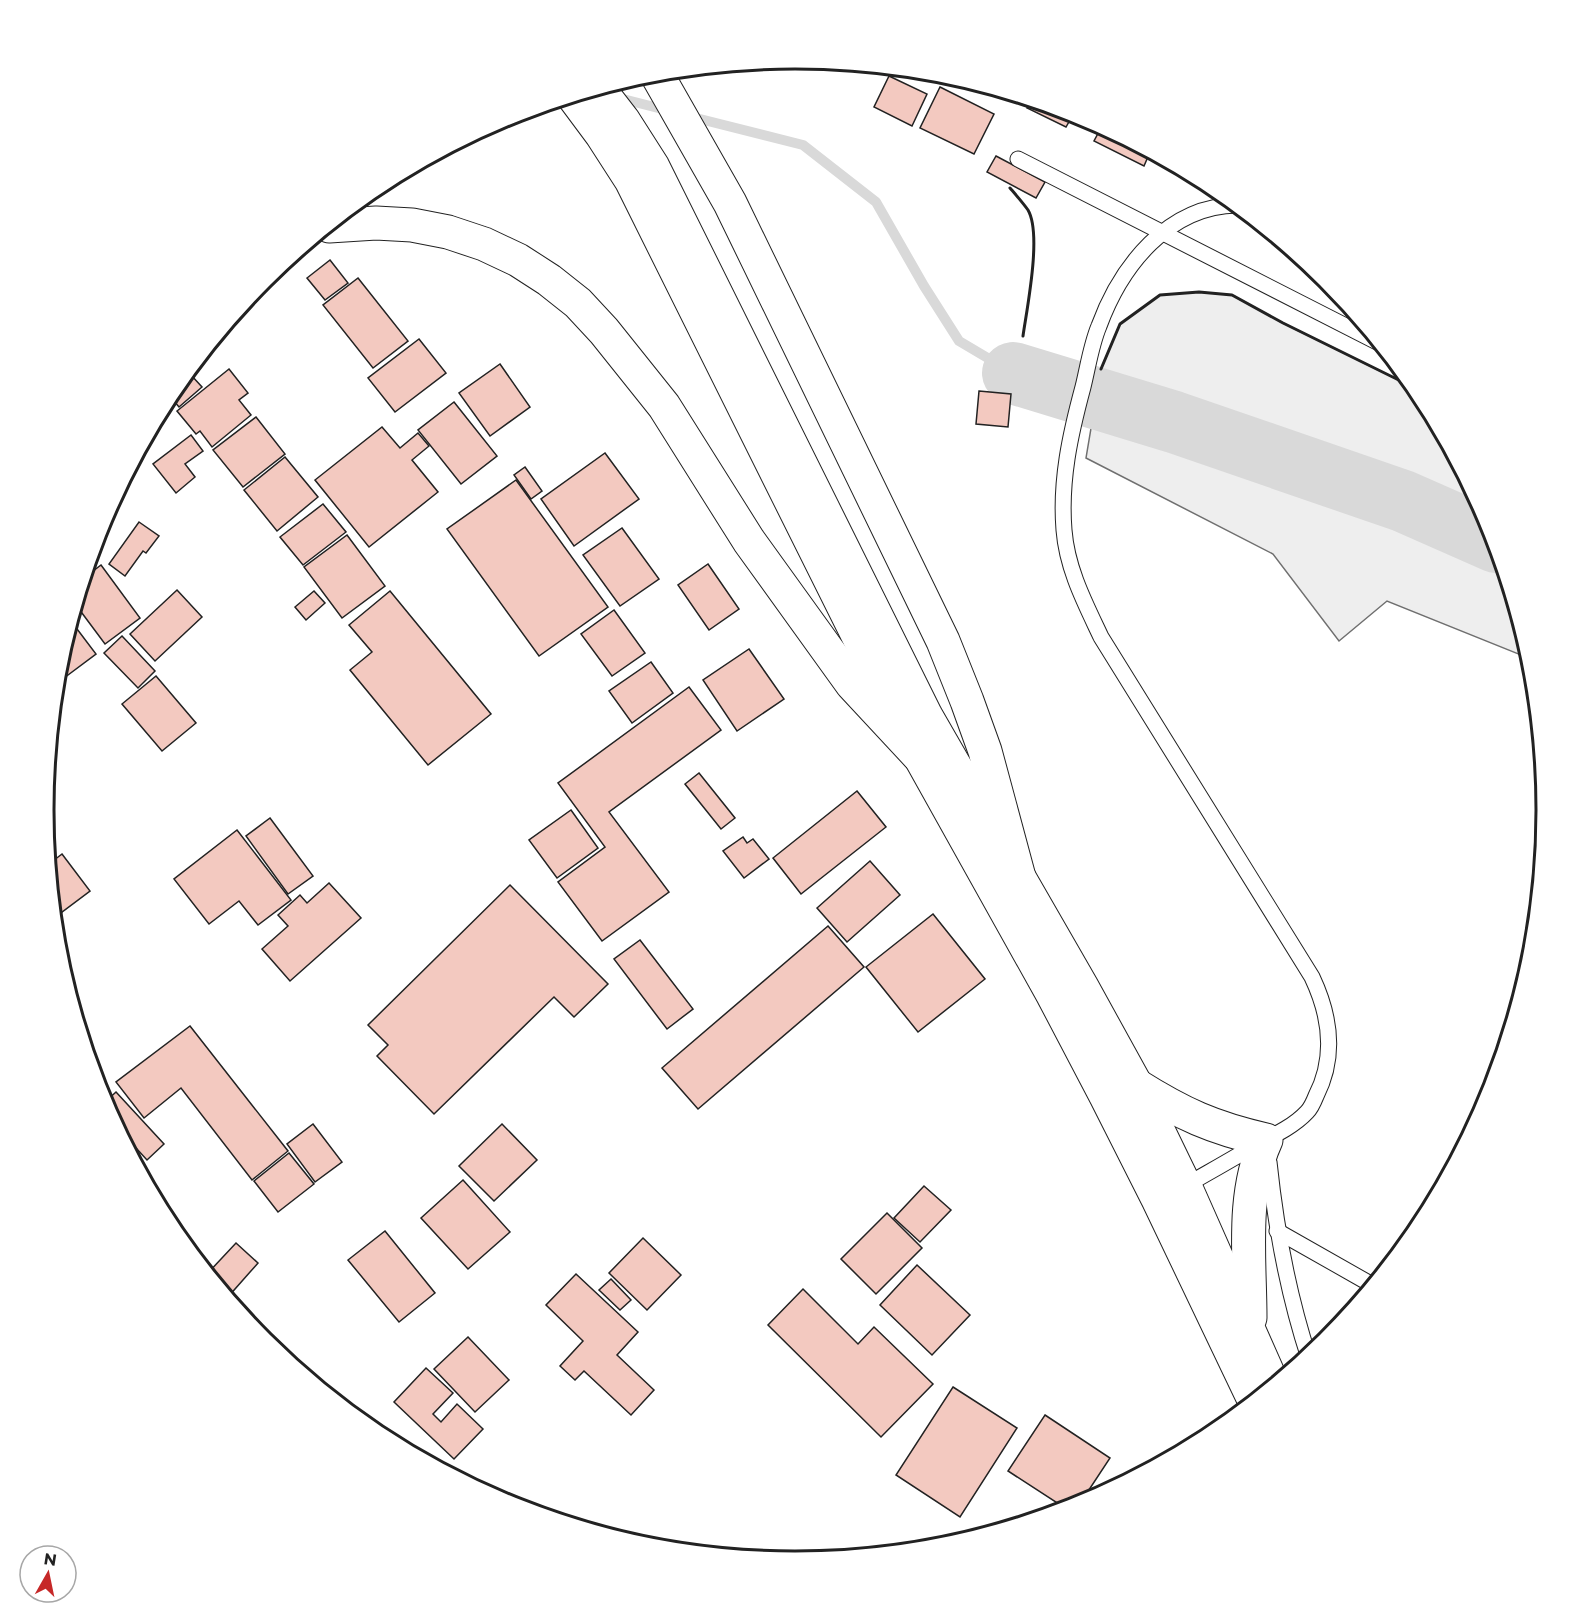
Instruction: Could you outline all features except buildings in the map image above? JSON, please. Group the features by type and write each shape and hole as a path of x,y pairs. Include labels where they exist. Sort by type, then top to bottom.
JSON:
{"main road":[{"path":"661,82 730,203 942,641 985,751 1020,880"},
{"path":"604,95 623,120 653,167 700,289 853,628 918,755 987,875 1106,1096 1252,1395"},
{"path":"578,103 602,135 700,289 926,716 1136,1085 1185,1186 1271,1379"},
{"path":"341,225 388,223 448,232 484,244 518,260 549,280 578,303 604,331 664,406 749,541 852,684 918,755"},
{"path":"1136,1085 1170,1107 1206,1124 1266,1140 1258,1157 1250,1194 1250,1332"}],"lane":[{"path":"1018,159 1364,335"},
{"path":"1185,1186 1266,1140 1308,1111 1320,1088 1328,1063 1327,1016 1312,977 1101,637 1074,579 1064,532 1063,484 1069,439 1098,327 1116,288 1137,257 1162,232 1176,222 1200,211 1223,206"},
{"path":"1266,1140 1277,1231 1295,1312 1306,1348"},
{"path":"1277,1231 1367,1282"}],"shaded area":[{"path":"1199,292 1232,295 1398,380 1438,440 1481,527 1498,573 1520,655 1387,601 1339,641 1273,554 1086,458 1101,369 1120,324 1160,295"}],"waterway":[{"path":"615,97 670,111"},
{"path":"688,116 803,145 876,202 924,286 959,341 1013,373"},
{"path":"1013,373 1174,422 1403,501 1485,537"}],"wall":[{"path":"1010,188 1028,210 1034,236 1032,272 1023,336"},
{"path":"1101,369 1120,324 1160,295 1199,292 1232,295 1398,380"}]}
